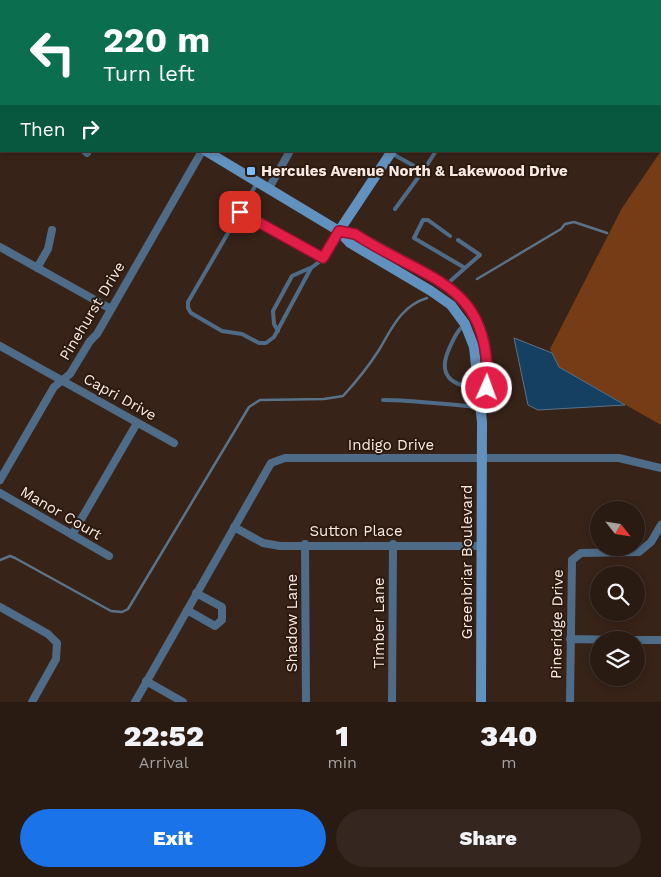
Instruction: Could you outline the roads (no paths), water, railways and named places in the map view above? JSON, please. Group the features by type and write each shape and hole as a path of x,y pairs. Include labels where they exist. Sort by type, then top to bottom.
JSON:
{"street":[{"name":"Pinehurst Drive","path":"0,480 54,387 70,374 111,309 201,152"},
{"path":"208,152 339,231 392,152"},
{"path":"269,188 289,152"},
{"path":"37,268 48,249 52,230"},
{"name":"Greenbriar Boulevard","path":"339,231 355,234 446,285 472,312 485,341 487,378 482,422 481,702"},
{"name":"Greenbriar Boulevard","path":"339,231 350,244 451,305 465,324 474,347 482,422"},
{"path":"0,247 111,309"},
{"name":"Capri Drive","path":"0,346 174,443"},
{"path":"72,535 137,423"},
{"name":"Indigo Drive","path":"135,702 271,463 285,458 619,458 661,468"},
{"name":"Manor Court","path":"0,493 108,556"},
{"name":"Pineridge Drive","path":"570,702 572,560 581,553 639,552 651,542 661,525"},
{"name":"Sutton Place","path":"234,527 263,543 280,546 305,544 481,546"},
{"name":"Shadow Lane","path":"305,544 306,702"},
{"name":"Timber Lane","path":"392,702 393,544"},
{"path":"187,610 215,626 222,620 222,607 196,593"},
{"path":"0,607 48,634 57,643 56,659 32,702"},
{"path":"570,639 590,639"},
{"path":"645,640 661,640"},
{"path":"146,681 183,702"}],"lane":[{"path":"392,152 423,171"},
{"path":"395,209 435,152"},
{"path":"258,181 188,302 188,308 191,313 222,331 242,334 259,343 270,341 278,330 311,268"},
{"path":"240,212 323,258"},
{"path":"450,236 428,220 423,220 414,238 465,268"},
{"path":"278,330 274,324 273,312 292,276 311,268 323,258 339,231"},
{"path":"446,285 480,255 458,240"},
{"path":"465,324 457,332 445,358 445,366 450,380 455,384 478,388"},
{"path":"383,400 416,400 429,403 480,407"}],"water":[{"path":"514,338 552,353 559,367 625,405 538,410 528,405"}],"waterway":[{"path":"477,279 561,229 565,224 574,222 607,233"},
{"path":"0,560 10,556 15,558 111,611 122,612 128,609 249,407 260,400 324,399 343,396 371,362 398,319 410,306 427,298"}],"place":[{"name":"Hercules Avenue North & Lakewood Drive","path":"251,171"}]}
